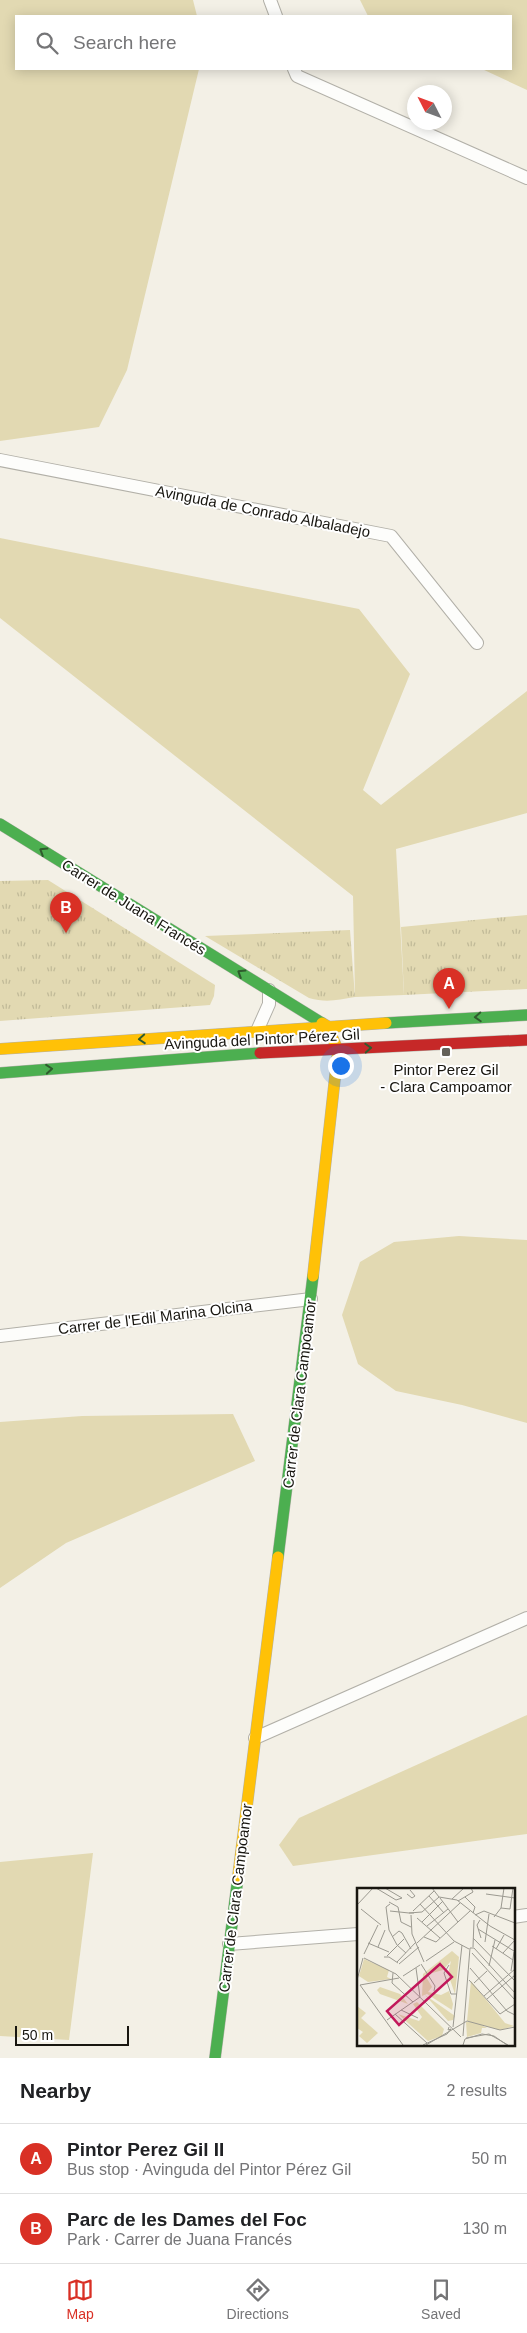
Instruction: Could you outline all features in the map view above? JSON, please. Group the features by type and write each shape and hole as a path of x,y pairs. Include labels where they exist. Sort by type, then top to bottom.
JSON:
{"street":[{"path":"270,0 276,15"},
{"path":"294,70 297,76 527,178"},
{"name":"Avinguda de Conrado Albaladejo","path":"0,460 391,536 477,643"},
{"name":"Carrer de Juana Francés","path":"0,824 327,1026"},
{"path":"258,1030 268,1004 269,990"},
{"name":"Avinguda del Pintor Pérez Gil","path":"0,1049 258,1030 527,1015"},
{"path":"327,1026 338,1050"},
{"name":"Avinguda del Pintor Pérez Gil","path":"0,1073 296,1050 338,1050 527,1040"},
{"name":"Carrer de Clara Campoamor","path":"214,2058 311,1299 338,1050"},
{"name":"Carrer de l'Edil Marina Olcina","path":"0,1336 311,1299"},
{"path":"255,1738 527,1618"},
{"path":"514,1917 527,1915"},
{"path":"229,1944 357,1934"}],"green space":[{"path":"0,0 193,0 197,15 15,15 15,70 199,70 127,370 99,427 0,441"},
{"path":"360,0 527,0 527,90 484,70 512,70 512,15 368,15"},
{"path":"0,538 359,609 410,674 363,790 381,805 527,691 527,813 396,849 404,995 355,997 353,896 0,618"},
{"path":"48,880 215,985 214,996 210,1005 0,1021 0,881"},
{"path":"527,915 527,989 404,995 401,927"},
{"path":"350,930 355,997 332,1000 309,998 205,936"},
{"path":"459,1236 527,1240 527,1423 462,1405 396,1391 358,1364 342,1315 360,1262 394,1242"},
{"path":"233,1414 255,1461 66,1543 0,1588 0,1422 82,1416"},
{"path":"527,1715 527,1834 293,1866 279,1845 299,1818"},
{"path":"93,1853 69,2040 0,2036 0,1862"}],"traffic: fast":[{"path":"0,824 322,1023"},
{"path":"386,1023 527,1015"},
{"path":"0,1073 260,1053"},
{"path":"278,1557 313,1276"},
{"path":"215,2058 238,1877"}],"traffic: slow":[{"path":"313,1276 338,1050 327,1026 322,1023"},
{"path":"0,1049 386,1023"},
{"path":"238,1877 278,1557"}],"traffic: jam":[{"path":"260,1053 527,1040"}],"place":[{"name":"Parc de les Dames del Foc","path":"66,933"},
{"name":"Pintor Perez Gil II","path":"449,1009"},
{"name":"Pintor Perez Gil - Clara Campoamor","path":"446,1052"}]}
